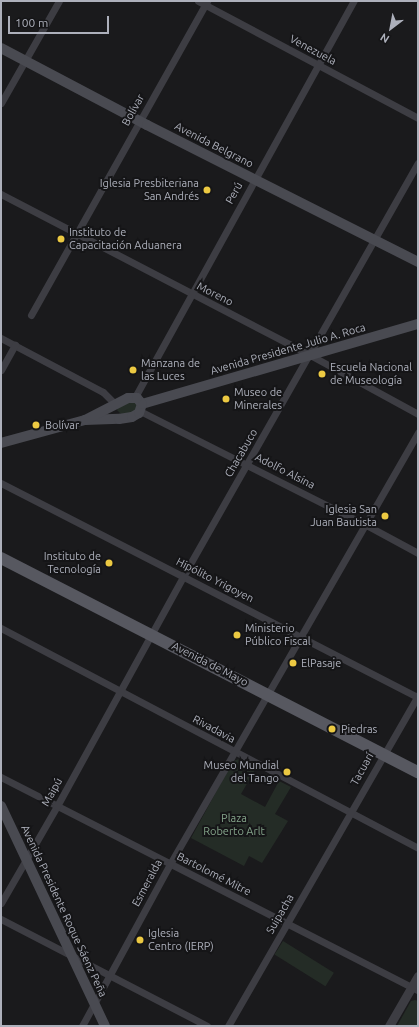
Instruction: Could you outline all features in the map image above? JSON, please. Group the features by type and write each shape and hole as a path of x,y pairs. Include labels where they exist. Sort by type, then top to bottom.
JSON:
{"main road":[{"name":"Avenida Belgrano","path":"1,48 139,121 418,262"},
{"name":"Avenida Presidente Julio A. Roca","path":"1,443 85,420 125,398 139,404 418,324"},
{"path":"115,404 113,414 119,420"},
{"name":"Avenida Presidente Julio A. Roca","path":"85,420 119,420 135,416 139,404"},
{"name":"Avenida de Mayo","path":"1,558 418,772"},
{"name":"Avenida Presidente Roque Sáenz Peña","path":"1,806 106,1026"}],"street":[{"path":"1,103 59,1"},
{"name":"Venezuela","path":"198,1 206,3 318,66 418,118"},
{"name":"Perú","path":"139,404 191,294 354,1"},
{"name":"Bolívar","path":"31,315 206,3"},
{"name":"Chacabuco","path":"120,692 247,464 418,164"},
{"name":"Moreno","path":"1,194 310,355 418,414"},
{"path":"1,338 103,392 115,404"},
{"path":"1,370 15,345"},
{"name":"Adolfo Alsina","path":"139,404 247,464 364,524 418,554"},
{"path":"234,752 418,432"},
{"name":"Hipólito Yrigoyen","path":"1,483 418,696"},
{"name":"Rivadavia","path":"1,628 418,848"},
{"name":"Maipú","path":"1,903 120,692"},
{"name":"Tacuarí","path":"350,812 418,696"},
{"name":"Esmeralda","path":"82,1026 170,864 234,752"},
{"name":"Bartolomé Mitre","path":"1,777 414,989"},
{"name":"Suipacha","path":"228,1026 350,812"},
{"path":"1,919 207,1026"},
{"path":"389,1026 414,989 418,976"}],"green space":[{"path":"139,402 135,413 121,414 117,410 119,403"},
{"name":"Plaza Roberto Arlt","path":"239,759 256,768 241,794 265,807 279,781 291,787 275,814 288,821 262,863 249,856 244,866 191,838 233,761"},
{"path":"283,941 334,973 325,986 275,955"},
{"path":"411,1001 418,1001 418,1026 397,1026"}],"place":[{"name":"Iglesia Presbiteriana San Andrés","path":"207,190"},
{"name":"Instituto de Capacitación Aduanera","path":"61,239"},
{"name":"Manzana de las Luces","path":"133,370"},
{"name":"Escuela Nacional de Museología","path":"322,374"},
{"name":"Museo de Minerales","path":"226,399"},
{"name":"Bolívar","path":"36,425"},
{"name":"Iglesia San Juan Bautista","path":"385,516"},
{"name":"Instituto de Tecnología","path":"109,563"},
{"name":"Ministerio Público Fiscal","path":"237,635"},
{"name":"ElPasaje","path":"293,663"},
{"name":"Piedras","path":"332,729"},
{"name":"Museo Mundial del Tango","path":"287,772"},
{"name":"Iglesia Centro (IERP)","path":"140,940"}]}
